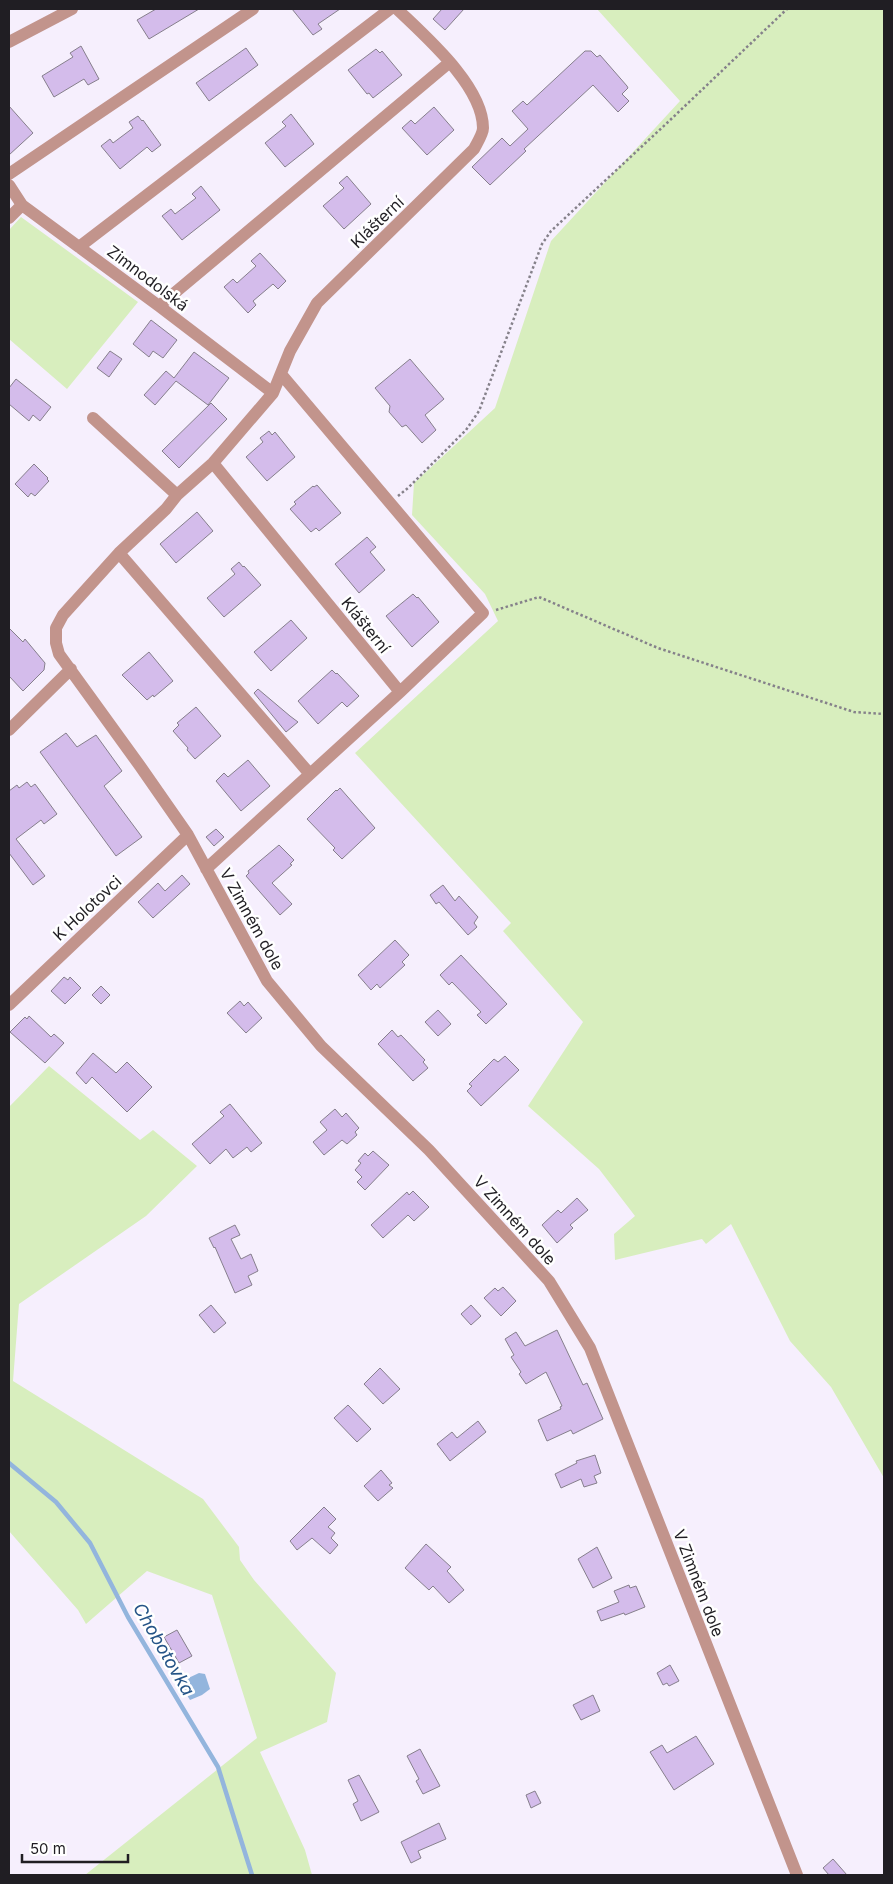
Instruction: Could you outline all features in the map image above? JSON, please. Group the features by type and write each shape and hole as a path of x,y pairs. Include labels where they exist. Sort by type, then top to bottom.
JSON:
{"street":[{"path":"9,42 72,9"},
{"path":"9,174 253,9"},
{"path":"79,247 390,9"},
{"name":"Klášterní","path":"56,643 56,628 62,615 119,553 212,463 273,393 290,350 317,303 474,149 483,130 477,100 450,62 397,9"},
{"path":"159,306 450,62"},
{"name":"Zimnodolská","path":"9,185 22,205 273,393"},
{"path":"9,218 22,205"},
{"path":"206,868 400,692 483,613 281,374"},
{"path":"92,418 177,495"},
{"name":"Klášterní","path":"212,463 400,692"},
{"path":"119,553 309,773"},
{"name":"V Zimném dole","path":"56,643 59,654 188,835 267,981 321,1046 429,1150 549,1281 590,1348 797,1875"},
{"path":"9,730 71,669"},
{"name":"K Holotovci","path":"9,1005 188,835"}],"path":[{"path":"389,502 408,488 466,430 479,411 542,244 551,231 786,9"},
{"path":"483,613 539,597 658,648 854,712 884,714"}],"green space":[{"path":"597,9 884,9 884,1478 831,1387 790,1341 731,1224 706,1244 702,1239 615,1260 614,1234 635,1216 599,1169 528,1106 583,1022 503,931 511,923 355,753 498,621 485,594 412,515 414,483 495,408 551,241 680,101"},
{"path":"21,217 138,302 67,389 9,339 9,230"},
{"path":"49,1066 140,1140 153,1130 197,1166 146,1216 19,1304 13,1381 203,1499 239,1547 240,1560 254,1580 336,1673 327,1722 260,1752 305,1850 312,1875 85,1875 257,1738 212,1595 147,1571 86,1624 78,1610 9,1531 9,1107"}],"water":[{"path":"199,1673 205,1674 210,1689 190,1700 182,1687 182,1681"}],"building":[{"path":"156,9 199,9 149,39 137,20"},
{"path":"292,9 340,9 318,24 322,29 313,35"},
{"path":"442,9 464,9 445,30 433,19"},
{"path":"81,46 99,79 88,85 84,79 54,97 42,76 73,57 70,53"},
{"path":"246,48 258,65 209,101 196,83"},
{"path":"376,49 380,53 382,51 402,75 373,98 369,93 367,94 348,70"},
{"path":"585,51 591,51 597,57 600,55 627,86 628,88 622,94 629,101 618,112 593,85 524,149 526,151 490,185 472,167 502,138 510,146 528,129 512,111 523,101 527,105"},
{"path":"9,106 33,133 9,155"},
{"path":"434,107 454,130 427,155 402,128 411,120 415,124"},
{"path":"291,114 314,144 285,167 265,143 286,126 282,122"},
{"path":"138,116 161,145 152,152 147,147 120,169 101,146 110,139 113,143 133,128 129,122"},
{"path":"347,176 371,204 344,229 323,206 344,188 339,183"},
{"path":"201,186 220,210 182,240 162,216 171,209 175,214 196,198 192,194"},
{"path":"260,253 286,281 278,289 273,284 253,301 256,305 248,313 224,287 233,279 237,283 256,266 251,261"},
{"path":"151,320 177,340 163,358 153,351 149,357 133,344"},
{"path":"110,351 122,359 109,377 97,368"},
{"path":"194,352 229,378 208,405 176,381 155,405 144,395 166,371 174,378"},
{"path":"410,359 444,399 425,415 436,430 422,443 406,425 402,427 389,412 390,406 375,388"},
{"path":"16,379 51,407 40,421 33,415 29,421 9,404 9,388"},
{"path":"211,403 227,419 179,468 162,451"},
{"path":"269,431 272,435 275,432 295,457 267,481 246,457 263,442 260,438"},
{"path":"34,464 49,481 35,496 31,493 28,497 15,484"},
{"path":"317,485 341,513 319,531 316,528 311,532 290,509 296,504 294,502 313,486"},
{"path":"197,512 213,531 176,563 160,544"},
{"path":"367,537 376,547 370,552 385,570 359,593 335,564"},
{"path":"239,562 261,585 224,617 207,598 235,574 231,569"},
{"path":"413,594 418,597 439,622 412,647 386,616"},
{"path":"291,620 307,638 271,671 254,652"},
{"path":"9,628 23,642 25,639 45,663 44,670 23,691 9,676"},
{"path":"149,652 173,681 154,697 153,695 147,700 122,675"},
{"path":"332,670 359,696 347,707 342,702 318,724 298,701"},
{"path":"258,689 298,722 286,732 254,693"},
{"path":"196,707 221,736 195,759 173,731 179,725 177,723"},
{"path":"66,733 77,747 96,735 122,771 104,786 142,837 116,856 40,752"},
{"path":"248,760 270,786 241,811 216,781 224,773 228,777"},
{"path":"27,782 31,787 35,784 57,814 44,824 41,820 16,839 45,876 33,885 9,853 9,791 17,785 19,788"},
{"path":"340,788 375,828 342,859 333,850 335,848 307,819"},
{"path":"216,829 224,837 214,846 206,837"},
{"path":"279,845 294,860 290,864 292,865 272,883 292,904 280,915 246,876 249,873 248,871"},
{"path":"182,875 190,884 153,918 138,902 158,883 165,891"},
{"path":"443,885 455,901 459,896 478,917 474,923 477,927 468,935 439,902 436,904 430,895"},
{"path":"395,940 409,955 402,962 405,965 380,988 377,984 371,990 358,975"},
{"path":"461,955 507,1004 486,1024 477,1015 481,1012 452,982 449,985 440,975"},
{"path":"64,977 68,980 70,977 81,988 65,1004 51,991"},
{"path":"101,986 110,995 101,1004 92,995"},
{"path":"240,1001 244,1006 248,1002 262,1018 246,1033 227,1013"},
{"path":"438,1010 451,1024 438,1036 425,1022"},
{"path":"29,1016 51,1037 54,1034 64,1043 45,1063 10,1032 25,1017 27,1019"},
{"path":"392,1030 398,1037 401,1035 425,1060 423,1062 428,1068 413,1081 378,1044"},
{"path":"93,1053 116,1073 127,1062 152,1087 127,1112 92,1077 86,1084 76,1073"},
{"path":"505,1056 519,1070 481,1106 467,1091 472,1086 469,1084 494,1059 498,1062"},
{"path":"230,1104 262,1143 251,1152 247,1147 233,1158 226,1149 210,1164 192,1144 224,1116 220,1112"},
{"path":"335,1109 342,1117 346,1113 359,1128 355,1132 357,1135 347,1144 342,1140 324,1155 313,1142 327,1130 320,1122"},
{"path":"373,1151 389,1165 365,1190 357,1182 362,1177 355,1170 361,1163 358,1161 365,1153 368,1156"},
{"path":"413,1191 429,1207 414,1221 408,1215 383,1238 371,1225 407,1192 409,1195"},
{"path":"577,1198 588,1210 570,1225 573,1228 557,1243 542,1225 558,1210 561,1213"},
{"path":"235,1225 240,1235 231,1239 241,1259 251,1254 258,1271 248,1276 252,1285 235,1293 215,1247 209,1238"},
{"path":"503,1287 516,1301 501,1316 484,1298 495,1288 498,1291"},
{"path":"211,1305 226,1323 214,1333 199,1315"},
{"path":"471,1305 481,1316 471,1325 461,1314"},
{"path":"557,1330 583,1385 587,1383 603,1419 573,1434 571,1430 547,1441 538,1420 561,1409 560,1407 562,1406 546,1372 526,1384 511,1357 514,1355 505,1339 516,1332 525,1346"},
{"path":"380,1368 400,1389 383,1404 364,1384"},
{"path":"348,1405 371,1429 357,1442 334,1418"},
{"path":"478,1421 486,1432 450,1461 437,1444 452,1432 457,1438"},
{"path":"595,1455 601,1473 594,1476 597,1483 584,1487 581,1479 561,1488 555,1474 577,1463 576,1461"},
{"path":"381,1470 392,1483 389,1485 393,1488 378,1501 364,1486"},
{"path":"324,1507 336,1519 328,1527 335,1533 331,1538 338,1545 330,1554 312,1538 297,1550 290,1541"},
{"path":"426,1544 451,1567 447,1571 464,1590 449,1603 433,1586 429,1590 405,1568"},
{"path":"597,1547 612,1578 593,1588 578,1559"},
{"path":"629,1585 630,1588 636,1586 645,1607 625,1615 624,1613 601,1621 597,1611 619,1602 614,1591"},
{"path":"177,1630 192,1656 179,1663 164,1637"},
{"path":"670,1665 679,1681 669,1686 667,1683 663,1685 657,1673"},
{"path":"593,1695 600,1711 581,1720 573,1705"},
{"path":"696,1736 714,1764 674,1790 650,1752 662,1745 667,1753"},
{"path":"420,1749 440,1786 423,1794 416,1781 419,1779 407,1756"},
{"path":"359,1775 379,1812 361,1821 353,1804 358,1801 348,1780"},
{"path":"535,1791 541,1803 531,1808 526,1795"},
{"path":"439,1823 446,1839 418,1851 421,1858 411,1863 401,1842"},
{"path":"833,1859 847,1875 829,1875 823,1868"}],"waterway":[{"name":"Chobotovka","path":"9,1463 56,1502 90,1543 128,1617 218,1767 252,1875"}]}
